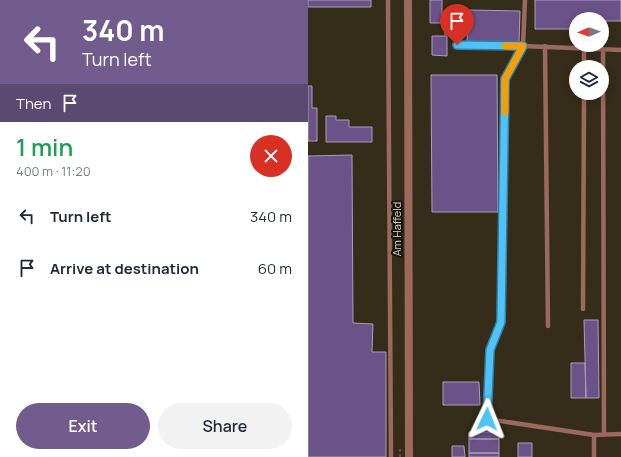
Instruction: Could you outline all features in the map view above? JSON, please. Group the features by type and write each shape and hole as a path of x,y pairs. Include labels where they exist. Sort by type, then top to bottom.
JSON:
{"street":[{"name":"Am Haffeld","path":"408,0 409,457"}],"lane":[{"path":"388,0 392,457"},
{"path":"525,0 523,46 505,79 501,322 490,350 487,419 594,435 621,434"},
{"path":"446,33 457,33 457,45 569,47"},
{"path":"545,46 548,326"},
{"path":"609,49 621,50"},
{"path":"603,52 604,435"},
{"path":"583,309 584,100"},
{"path":"594,435 594,457"}],"building":[{"path":"308,0 371,0 371,7 308,7"},
{"path":"430,0 442,0 442,23 430,23"},
{"path":"535,0 621,0 621,21 609,21 609,12 569,12 569,29 535,29"},
{"path":"468,10 520,11 519,43 467,42"},
{"path":"432,36 447,36 447,56 432,55"},
{"path":"431,75 497,75 498,212 432,212"},
{"path":"308,86 312,86 312,108 317,108 317,141 308,141"},
{"path":"326,116 336,116 336,120 349,120 349,127 372,127 372,142 326,142"},
{"path":"352,155 353,323 373,324 372,352 386,352 386,457 308,457 308,156"},
{"path":"584,320 598,320 599,398 586,398"},
{"path":"571,363 585,363 586,398 571,398"},
{"path":"443,382 479,382 480,405 443,405"},
{"path":"469,432 499,432 499,439 469,439"},
{"path":"469,439 499,439 499,453 469,453"},
{"path":"518,443 532,443 532,457 518,457"},
{"path":"452,446 464,446 465,457 452,457"},
{"path":"469,453 499,453 499,457 469,457"}],"slow traffic":[{"path":"505,46 523,46 505,79 505,112"}],"route":[{"path":"457,45 523,46 505,79 501,322 490,350 487,419"}]}
